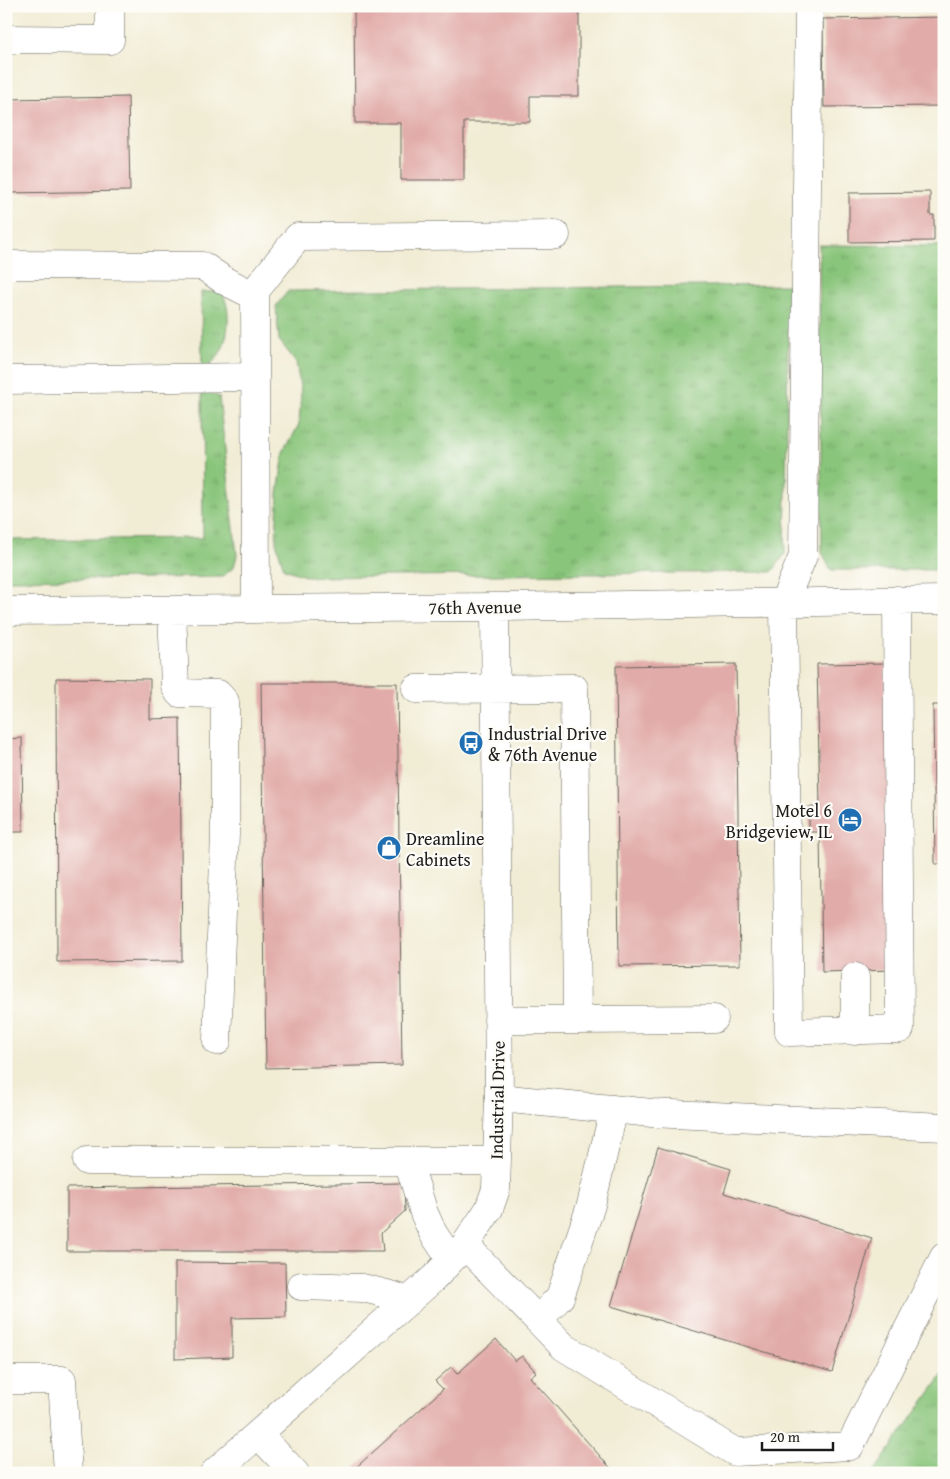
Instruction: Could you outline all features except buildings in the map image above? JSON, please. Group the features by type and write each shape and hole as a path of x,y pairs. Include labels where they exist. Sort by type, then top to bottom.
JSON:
{"street":[{"path":"6,39 110,40 110,6"},
{"path":"809,6 802,556 784,602 789,1032 900,1029 897,600"},
{"path":"256,609 255,291 298,237 556,235"},
{"path":"6,266 203,266 255,296"},
{"path":"6,380 255,377"},
{"name":"76th Avenue","path":"6,611 495,607 944,600"},
{"name":"Industrial Drive","path":"214,1473 408,1301 458,1252 490,1209 496,1189 498,1098 495,607"},
{"path":"172,610 175,686 179,693 218,694 225,702 225,834 217,1041"},
{"path":"416,689 496,690 574,688 577,1020"},
{"path":"855,977 855,1031"},
{"path":"498,1020 714,1019"},
{"path":"498,1098 652,1113 944,1127"},
{"path":"538,1320 560,1297 591,1205 614,1109"},
{"path":"87,1161 497,1161"},
{"path":"408,1161 430,1226 538,1320 564,1347 736,1452 850,1446 944,1257"},
{"path":"301,1286 363,1288 391,1294 408,1301"},
{"path":"6,1380 62,1380 68,1473"},
{"path":"258,1434 295,1473"}],"green space":[{"path":"819,245 944,246 944,570 831,570 822,552"},
{"path":"789,285 785,554 772,572 308,577 284,569 276,542 278,493 284,453 299,424 301,392 296,362 279,340 276,306 288,291"},
{"path":"221,291 225,298 228,316 224,344 216,359 202,367 201,292"},
{"path":"202,389 219,397 237,555 234,567 222,577 6,580 6,540 203,538"},
{"path":"944,1373 944,1473 873,1473"}],"place":[{"name":"Industrial Drive & 76th Avenue","path":"471,743"},
{"name":"Motel 6 Bridgeview, IL","path":"850,820"},
{"name":"Dreamline Cabinets","path":"389,848"}]}
